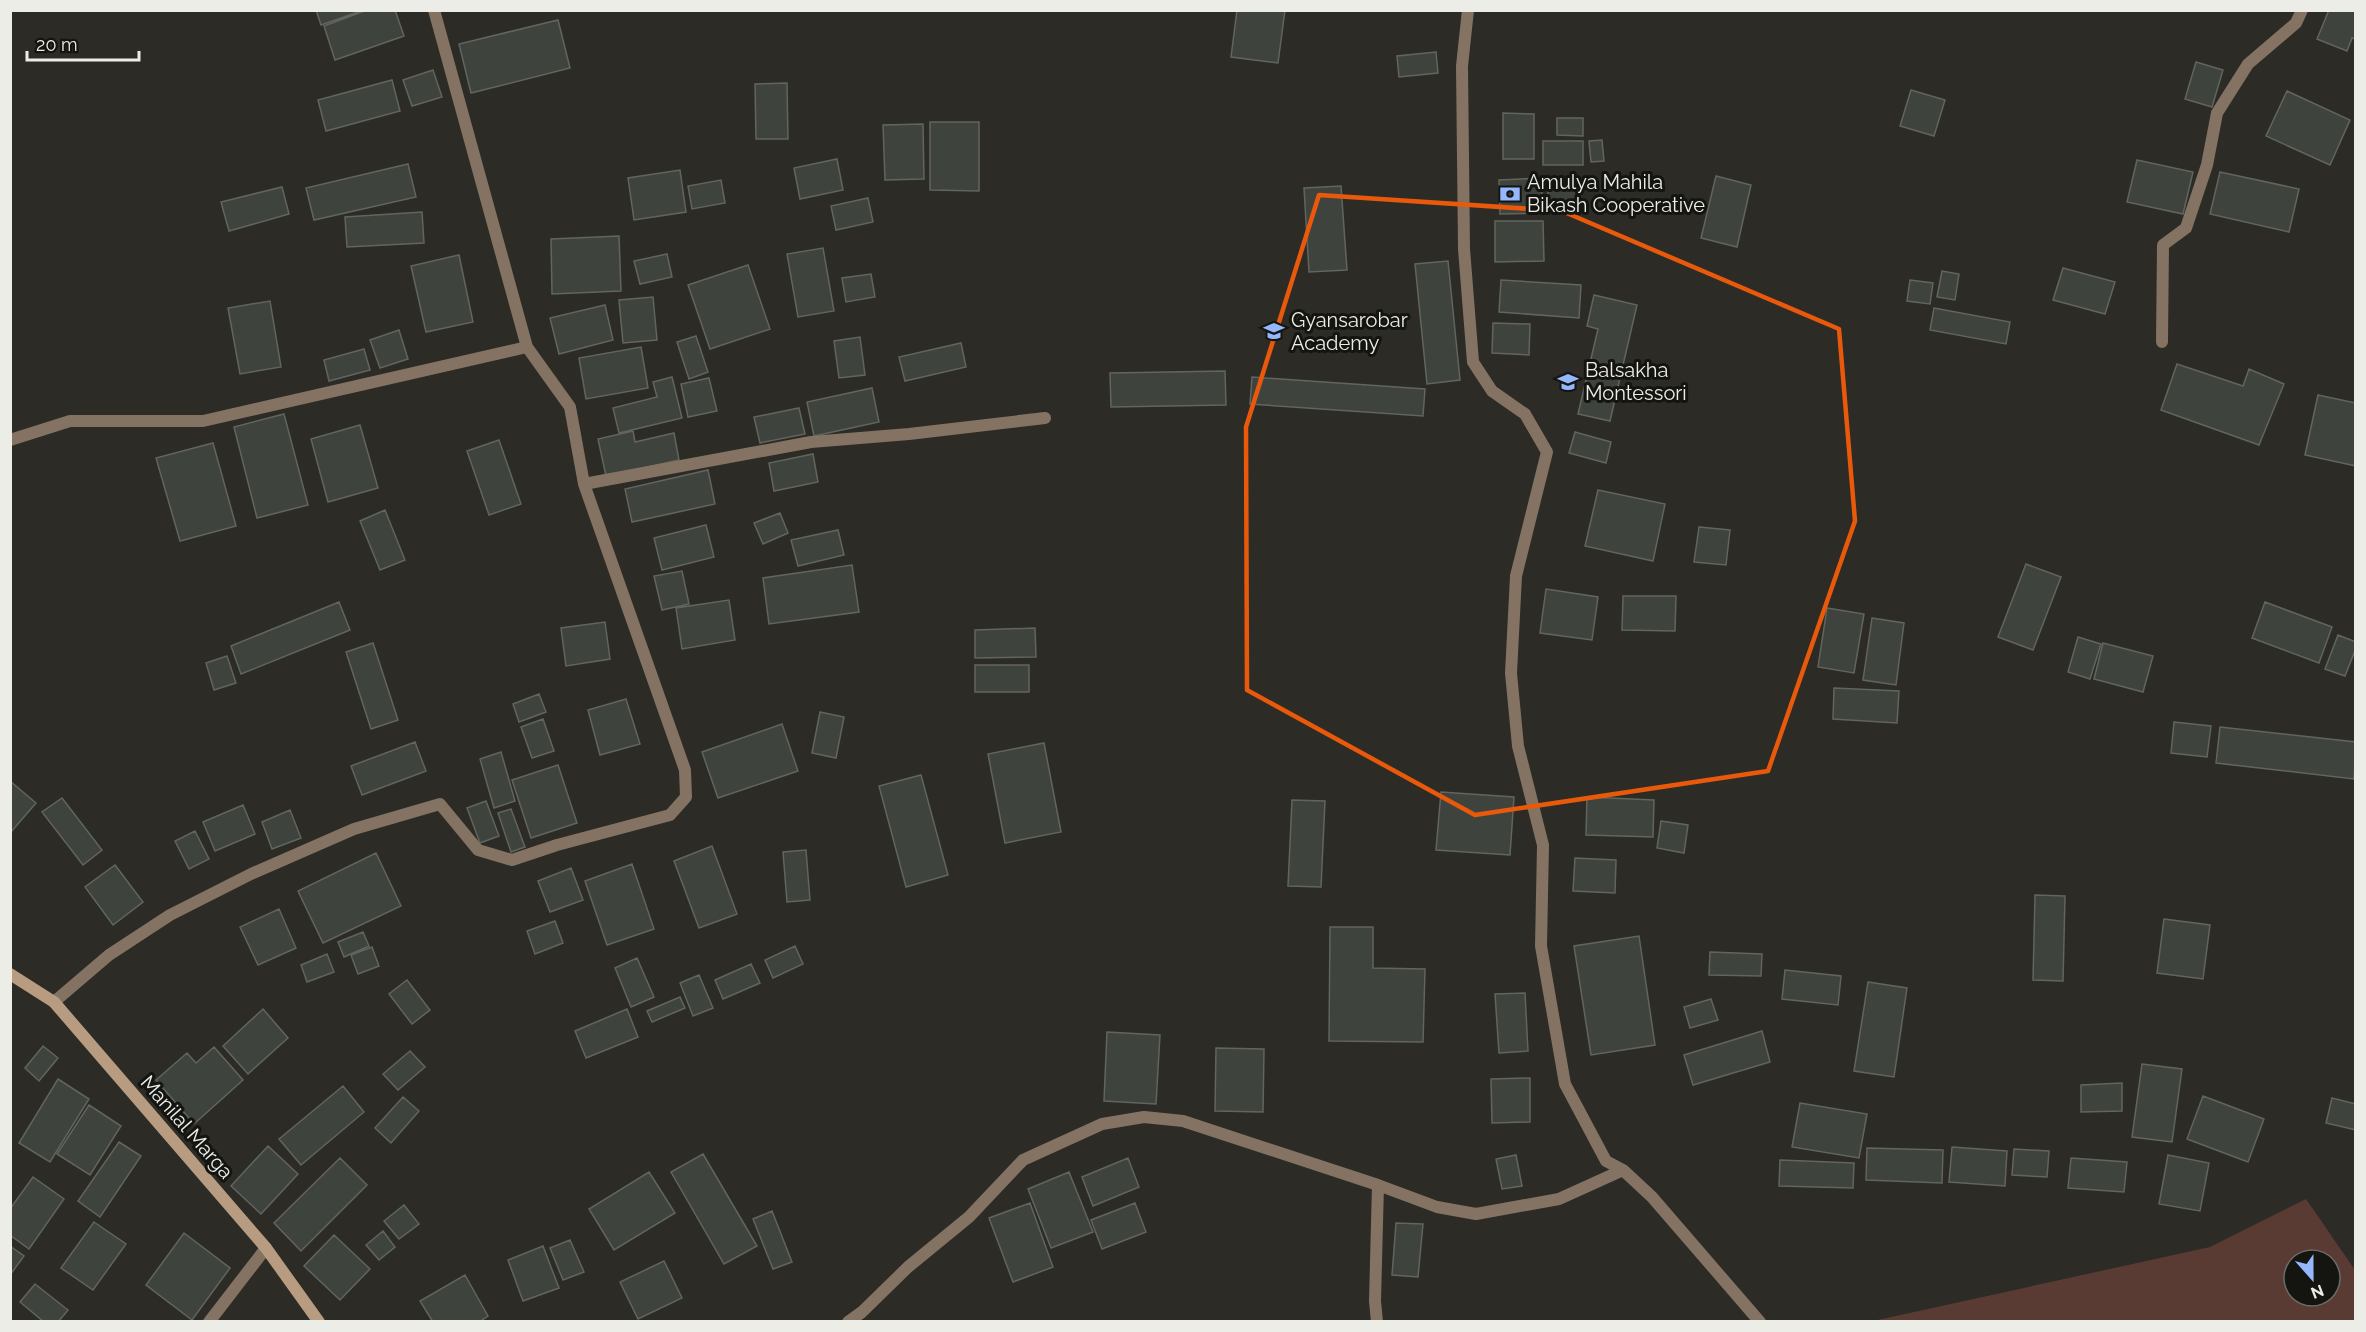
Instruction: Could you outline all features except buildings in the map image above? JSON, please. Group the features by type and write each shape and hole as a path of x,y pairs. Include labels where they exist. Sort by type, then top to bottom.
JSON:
{"street":[{"path":"54,1002 109,955 170,915 251,874 354,829 440,804 478,850 512,860 557,845 670,815 686,797 686,770 584,484 570,407 526,347 434,10"},
{"path":"1468,10 1462,66 1464,249 1473,362 1492,391 1525,414 1547,452 1516,576 1511,673 1518,746 1543,845 1541,946 1565,1084 1606,1161 1623,1170 1652,1197 1760,1322"},
{"path":"2162,342 2163,245 2186,228 2206,165 2217,113 2248,64 2296,23 2302,10"},
{"path":"10,440 70,421 203,421 526,347"},
{"path":"584,484 811,442 909,434 1045,418"},
{"name":"Manilal Marga","path":"10,974 54,1002 266,1248 319,1322"},
{"path":"848,1322 862,1312 908,1267 969,1217 1023,1160 1102,1124 1144,1117 1183,1121 1378,1185 1437,1207 1476,1214 1559,1199 1623,1170"},
{"path":"1377,1322 1375,1300 1378,1185"},
{"path":"209,1322 266,1248"}],"highlighted area":[{"path":"1319,195 1562,211 1839,329 1855,521 1768,771 1475,815 1247,690 1246,427"}],"shaded area":[{"path":"2306,1199 2340,1248 2282,1248 2282,1308 2342,1308 2342,1251 2355,1270 2355,1321 1873,1321 2210,1247"}],"place":[{"name":"Amulya Mahila Bikash Cooperative","path":"1510,194"},
{"name":"Gyansarobar Academy","path":"1274,331"},
{"name":"Balsakha Montessori","path":"1568,382"}]}
